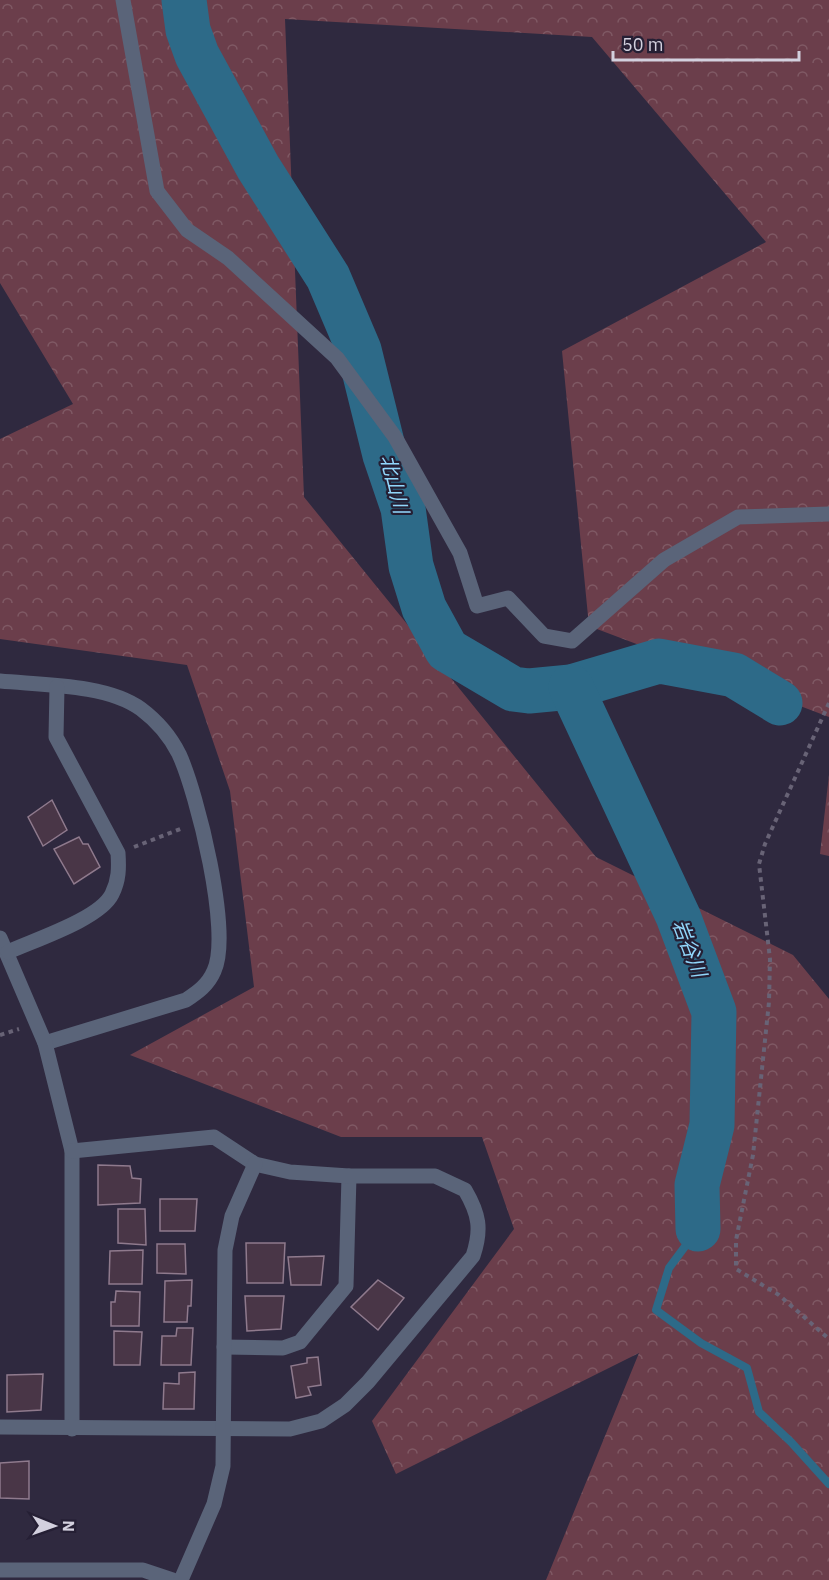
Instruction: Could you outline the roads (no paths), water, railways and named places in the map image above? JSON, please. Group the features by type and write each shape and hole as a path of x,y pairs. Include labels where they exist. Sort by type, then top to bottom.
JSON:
{"street":[{"path":"123,0 157,191 188,230 228,258 337,358 395,437 460,553 477,606 507,598 544,636 572,641 664,560 738,517 829,514"},
{"path":"0,681 119,696 162,727 179,754 201,821 215,893 219,951 215,970 203,988 186,1000 45,1043"},
{"path":"8,952 94,912 112,896 119,874 118,853 56,737 57,687"},
{"path":"0,938 8,952 45,1043 72,1151 72,1429"},
{"path":"0,1427 290,1429 321,1421 368,1382 473,1256 479,1237 478,1218 465,1190 435,1176 349,1176 290,1172 255,1164 214,1137 72,1151"},
{"path":"181,1580 214,1504 223,1466 225,1250 232,1216 255,1164"},
{"path":"224,1347 284,1348 300,1342 346,1286 349,1176"},
{"path":"0,1570 143,1570 173,1580"}],"waterway":[{"name":"北山川","path":"184,0 188,30 197,55 258,167 328,277 359,350 385,455 403,508 411,566 424,608 447,650 513,689 529,691 571,687 659,661 734,675 780,703"},
{"name":"岩谷川","path":"571,687 678,916 714,1012 712,1125 697,1185 698,1229"},
{"path":"698,1229 669,1268 656,1310 701,1343 747,1368 759,1412 791,1442 829,1484"}]}
